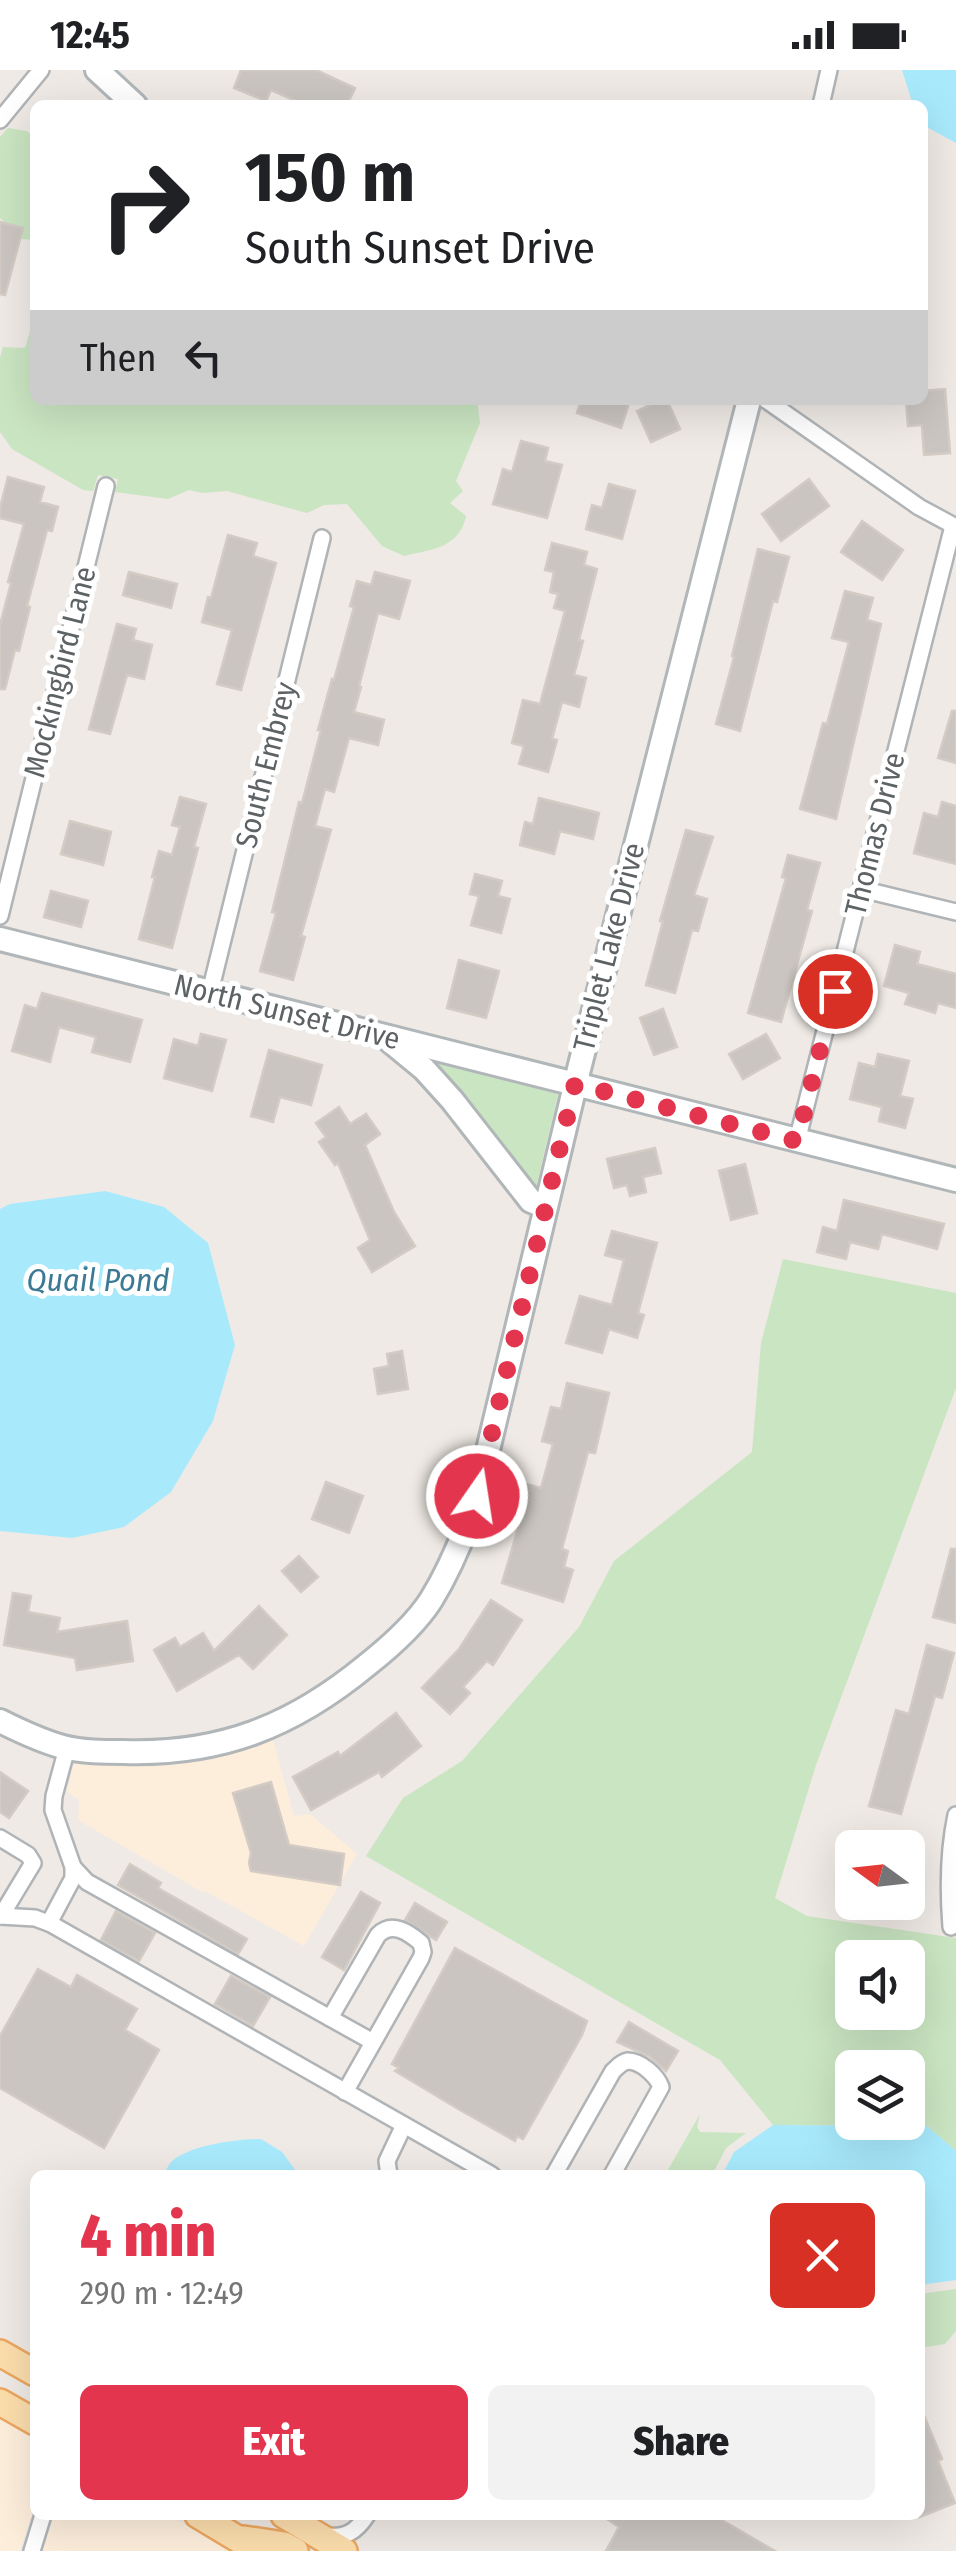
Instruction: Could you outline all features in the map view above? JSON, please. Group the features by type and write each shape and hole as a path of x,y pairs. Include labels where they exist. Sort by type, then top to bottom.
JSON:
{"main road":[{"path":"0,2353 30,2370"},
{"path":"0,2402 30,2419"},
{"path":"206,2520 258,2551"},
{"path":"288,2520 304,2542"},
{"path":"234,2538 284,2544 304,2542 344,2551"}],"street":[{"path":"0,120 41,70"},
{"path":"97,70 130,100"},
{"path":"822,100 829,70"},
{"name":"Triplet Lake Drive","path":"0,1721 67,1748 88,1752 163,1754 209,1747 258,1732 338,1688 396,1642 429,1603 460,1547 477,1496 575,1084 747,405"},
{"path":"773,405 954,527"},
{"name":"Mockingbird Lane","path":"0,916 106,486"},
{"name":"Thomas Drive","path":"797,1141 954,527"},
{"name":"South Embrey","path":"210,992 322,538"},
{"path":"861,889 956,912"},
{"name":"North Sunset Drive","path":"0,939 956,1180"},
{"path":"384,1036 424,1069 531,1201 545,1208"},
{"path":"49,1923 72,1883 73,1867 53,1810 67,1748"},
{"path":"951,1927 948,1886 956,1815"},
{"path":"0,1838 28,1854 32,1862 0,1916 36,1918 49,1923 483,2170"},
{"path":"73,1867 87,1882 373,2042"},
{"path":"330,2018 380,1932 400,1929 418,1940 423,1952 345,2092"},
{"path":"557,2170 613,2071 621,2063 630,2062 654,2074 662,2087 615,2170"},
{"path":"388,2170 386,2161 404,2125"},
{"path":"32,2551 41,2520"},
{"path":"304,2542 346,2535 363,2520"}],"shaded area":[{"path":"272,1736 294,1816 310,1814 357,1854 304,1946 81,1822 79,1800 67,1792 75,1759 166,1763 213,1756"},
{"path":"0,2417 30,2434 30,2520 20,2551 0,2551"},
{"path":"52,2520 177,2520 232,2551 43,2551"}],"green space":[{"path":"8,128 30,134 30,240 21,239 0,218 0,137"},
{"path":"30,332 30,405 478,405 480,423 456,481 463,491 450,503 466,516 463,527 451,541 435,549 404,556 382,546 347,504 324,505 307,513 227,491 189,490 168,499 115,492 118,479 98,475 93,491 83,490 12,449 0,432 0,357 3,347 25,348"},
{"path":"431,1059 559,1091 535,1191"},
{"path":"783,1259 956,1293 956,1388 816,1765 775,1898 807,1916 956,1938 956,2151 925,2126 925,2050 835,2050 835,2125 773,2125 720,2060 366,1856 403,1798 462,1761 579,1627 614,1561 752,1452 761,1343"},
{"path":"700,2114 700,2132 746,2133 726,2148 715,2170 668,2170"},
{"path":"956,2289 956,2331 945,2344 925,2347 925,2293"}],"water":[{"path":"902,70 956,70 956,143 928,128 928,100 911,100"},
{"name":"Quail Pond","path":"105,1191 164,1207 208,1243 235,1345 213,1421 171,1492 124,1527 72,1538 0,1531 0,1209 10,1204"},
{"path":"773,2125 835,2125 835,2140 925,2140 927,2126 956,2151 956,2280 925,2284 925,2170 725,2170 734,2152"},
{"path":"261,2139 282,2152 295,2170 166,2170 180,2155 227,2142"}],"building":[{"path":"241,70 316,70 355,88 349,100 294,100 271,90 264,100 234,88"},
{"path":"0,222 23,228 5,295 0,294"},
{"path":"945,389 950,453 924,455 922,425 908,426 906,405 928,405 928,390"},
{"path":"579,405 628,405 621,428 577,413"},
{"path":"650,405 669,405 680,429 651,442 637,411"},
{"path":"521,441 548,448 545,461 562,465 547,518 493,504 503,469 512,472"},
{"path":"8,477 44,487 40,502 58,507 52,531 47,530 19,651 15,650 5,689 0,689 0,625 24,524 0,518"},
{"path":"809,479 829,506 781,541 762,514"},
{"path":"609,484 635,491 622,539 586,529 592,505 602,508"},
{"path":"862,521 903,550 882,580 841,552"},
{"path":"228,535 257,543 253,556 276,563 241,690 217,684 232,630 202,622"},
{"path":"552,543 587,552 584,565 597,569 574,675 586,678 579,707 562,702 548,772 519,764 524,746 512,743 523,700 540,704 565,611 554,608 558,594 550,592 554,572 545,570"},
{"path":"758,549 789,557 777,602 773,601 740,731 716,724"},
{"path":"129,572 177,584 171,608 123,595"},
{"path":"375,572 410,581 399,619 378,613 354,712 384,720 378,745 349,738 334,792 325,789 315,826 331,830 301,936 305,937 293,980 260,971 299,802 302,803 318,730 354,607 350,606 357,581 371,585"},
{"path":"845,591 873,598 867,620 881,624 836,819 800,809 849,642 832,638"},
{"path":"117,624 136,629 133,640 152,645 144,679 127,675 110,734 89,729"},
{"path":"952,711 956,711 956,763 938,758"},
{"path":"180,797 206,804 172,948 139,939 159,851 172,855 180,827 172,825"},
{"path":"539,798 599,813 593,839 560,831 554,854 520,845 525,822 533,824"},
{"path":"942,802 956,806 956,864 914,853 924,813 938,817"},
{"path":"70,821 111,832 103,865 61,854"},
{"path":"686,830 713,837 694,895 707,899 698,931 692,930 675,993 646,985"},
{"path":"788,855 820,863 807,910 812,911 781,1022 748,1013 786,878 782,877"},
{"path":"475,874 502,881 498,896 510,899 501,933 471,925 479,896 470,894"},
{"path":"51,891 88,901 81,927 44,917"},
{"path":"895,945 920,952 917,964 956,974 956,1008 938,1003 935,1013 905,1004 909,993 884,986"},
{"path":"459,960 499,971 486,1018 447,1008"},
{"path":"42,993 142,1020 130,1062 92,1052 96,1037 59,1027 50,1062 12,1051 25,1005 37,1009"},
{"path":"663,1009 677,1047 654,1055 640,1018"},
{"path":"201,1034 226,1040 212,1091 164,1078 174,1039 198,1046"},
{"path":"766,1034 780,1058 743,1079 729,1054"},
{"path":"269,1050 322,1065 311,1105 280,1097 273,1122 251,1116"},
{"path":"878,1054 909,1061 900,1096 913,1099 905,1128 879,1121 882,1107 850,1099 859,1063 875,1067"},
{"path":"339,1107 350,1124 366,1114 380,1134 365,1145 394,1212 415,1246 372,1272 358,1248 370,1240 338,1163 335,1165 319,1142 326,1137 316,1123"},
{"path":"655,1148 661,1173 643,1177 646,1192 630,1196 627,1185 614,1188 607,1159"},
{"path":"745,1164 757,1213 731,1220 719,1171"},
{"path":"844,1200 944,1224 937,1249 882,1234 878,1249 850,1242 846,1259 817,1252 823,1227 837,1231"},
{"path":"612,1231 657,1243 638,1313 644,1315 637,1338 609,1329 602,1353 566,1343 580,1296 612,1305 624,1260 605,1255"},
{"path":"402,1351 408,1389 378,1394 374,1369 389,1366 387,1354"},
{"path":"567,1383 609,1393 595,1453 588,1452 562,1549 568,1551 564,1567 573,1570 563,1602 502,1583 523,1512 518,1511 526,1484 541,1488 553,1444 542,1441 551,1407 561,1409"},
{"path":"326,1482 363,1496 349,1533 312,1519"},
{"path":"951,1549 956,1549 956,1623 933,1617"},
{"path":"299,1556 318,1577 301,1592 282,1571"},
{"path":"13,1593 31,1596 28,1612 60,1618 57,1632 127,1621 133,1661 77,1670 75,1658 4,1645"},
{"path":"491,1600 522,1620 493,1665 487,1661 463,1687 470,1693 450,1714 422,1688 459,1649"},
{"path":"259,1606 287,1635 253,1669 239,1655 177,1691 154,1650 175,1638 180,1647 203,1633 214,1651"},
{"path":"927,1645 954,1653 942,1698 935,1696 901,1814 869,1806 896,1710 909,1714"},
{"path":"396,1713 421,1746 382,1777 379,1772 311,1810 293,1777 338,1752 340,1756"},
{"path":"0,1772 28,1791 9,1818 0,1812"},
{"path":"271,1782 289,1845 344,1854 340,1885 251,1871 251,1853 233,1793"},
{"path":"130,1864 161,1883 158,1888 247,1939 238,1954 118,1885"},
{"path":"361,1892 380,1903 344,1970 322,1957"},
{"path":"415,1903 447,1922 436,1940 405,1920"},
{"path":"116,1911 155,1933 139,1961 101,1940"},
{"path":"455,1948 587,2021 523,2139 517,2136 515,2141 460,2110 395,2071 399,2068 392,2064"},
{"path":"38,1969 71,1987 77,1975 137,2009 125,2030 159,2050 104,2148 0,2088 0,2036"},
{"path":"231,1976 270,1997 253,2026 215,2004"},
{"path":"629,2022 678,2051 666,2071 649,2056 617,2042"},
{"path":"925,2418 942,2459 938,2461 955,2503 925,2515"},
{"path":"608,2520 722,2520 775,2551 606,2551 619,2527"}],"route":[{"path":"477,1496 575,1084 797,1141 835,991"}]}
